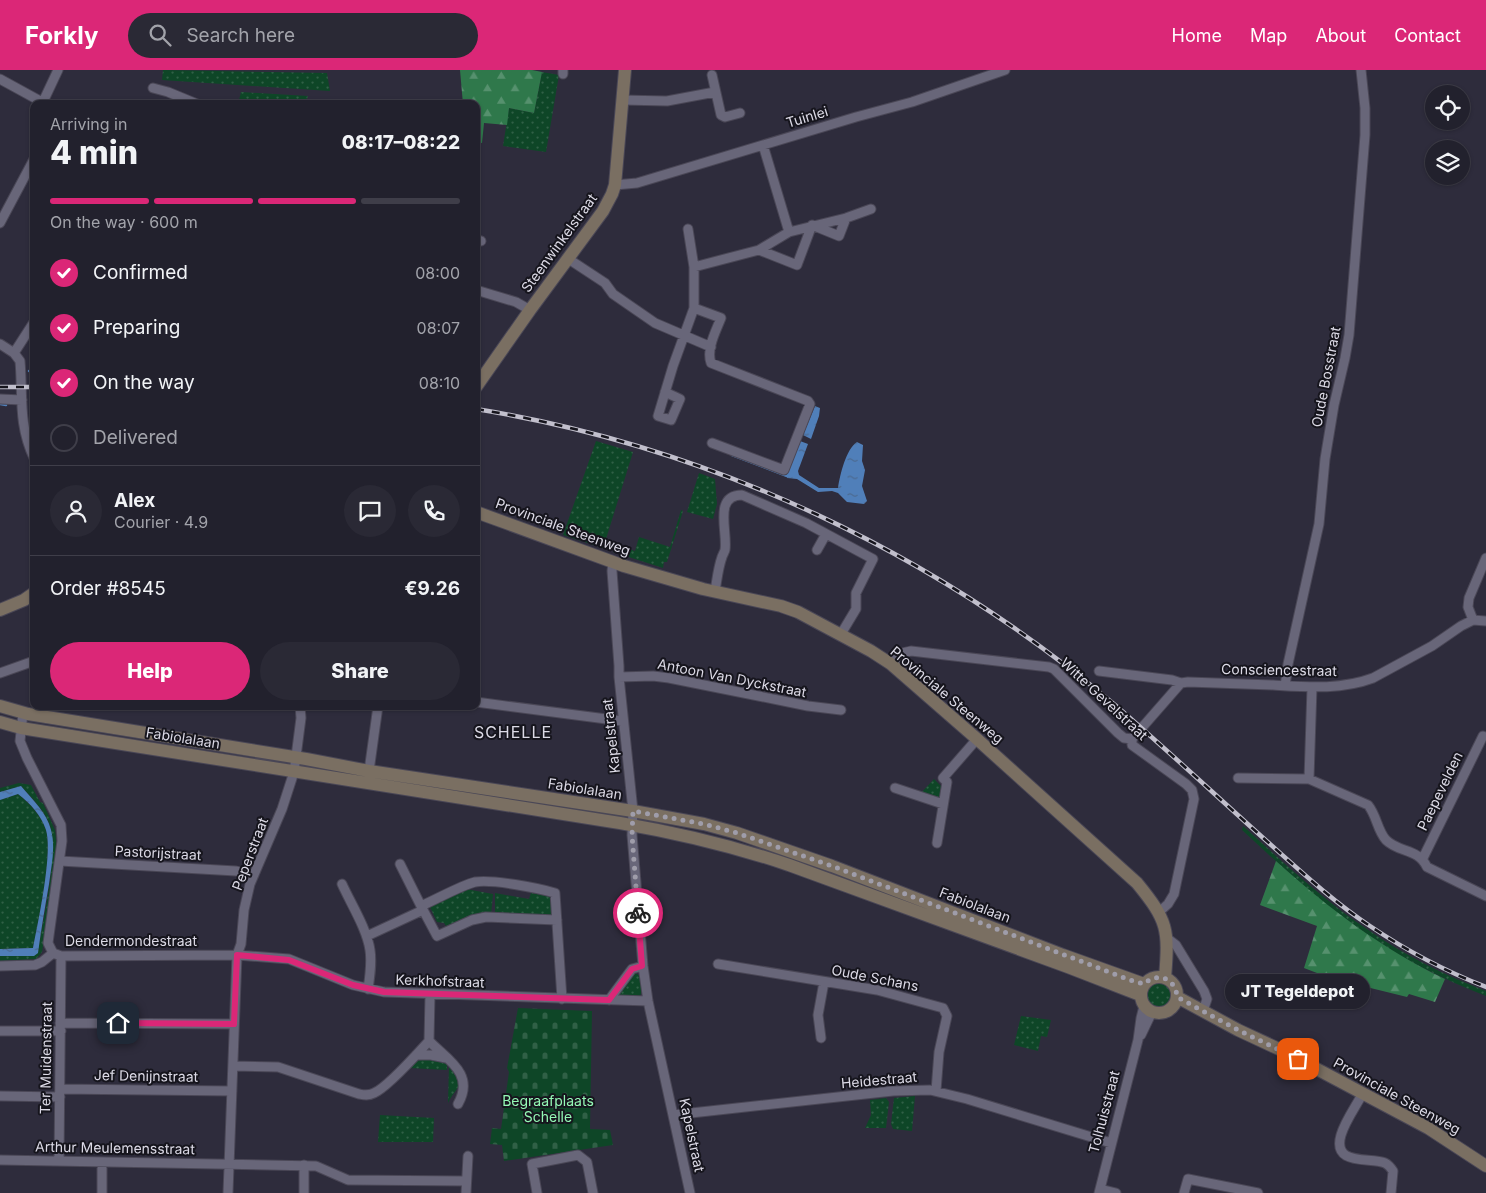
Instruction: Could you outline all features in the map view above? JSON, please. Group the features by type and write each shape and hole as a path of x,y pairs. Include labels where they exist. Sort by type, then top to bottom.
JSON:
{"main road":[{"name":"Steenwinkelstraat","path":"480,381 567,258 604,211 612,194 615,185 625,70"},
{"name":"Provinciale Steenweg","path":"480,513 613,562 715,591 781,606 798,612 871,651 891,664 977,739 1137,883 1159,912 1165,924 1167,938"},
{"path":"0,610 30,596"},
{"name":"Fabiolalaan","path":"0,706 23,713 296,757 369,771 633,811 704,824 737,833 841,870 1145,999"},
{"name":"Fabiolalaan","path":"0,722 21,728 633,825 701,838 756,853 1076,970 1145,999"},
{"path":"1161,977 1161,954 1167,938"},
{"path":"1161,977 1174,985 1180,1004 1163,1013 1145,999 1152,978 1161,977"},
{"name":"Provinciale Steenweg","path":"1180,1004 1205,1005 1238,1030"},
{"name":"Provinciale Steenweg","path":"1180,1004 1281,1050 1363,1093 1428,1128 1486,1166"}],"street":[{"path":"43,100 58,70"},
{"name":"Tuinlei","path":"615,185 637,183 912,102 1005,70"},
{"name":"Oude Bosstraat","path":"1285,686 1288,664 1319,524 1325,458 1349,335 1365,135 1365,108 1361,70"},
{"path":"712,75 721,115 725,117 740,113"},
{"path":"0,79 37,100"},
{"path":"153,88 187,100"},
{"path":"622,100 667,101 715,92"},
{"path":"763,145 789,232"},
{"path":"0,223 30,167"},
{"path":"694,267 759,250 789,232 846,218 871,209"},
{"path":"812,225 839,236 846,218"},
{"path":"759,250 797,265 812,225"},
{"path":"665,392 694,308 694,267 688,230"},
{"path":"567,258 605,283 613,294 656,323 711,347"},
{"path":"480,291 516,302 530,310"},
{"path":"694,308 721,318 711,347 711,363 810,402 810,407 784,470 712,443"},
{"path":"14,353 30,328"},
{"path":"0,344 14,353 20,361 22,424 30,449"},
{"path":"0,399 22,400"},
{"path":"715,591 725,550 724,508 728,500 734,495 742,495 806,523 874,559 856,593 856,609 841,634"},
{"path":"817,550 826,534"},
{"path":"1486,558 1469,598 1468,607 1473,620 1486,621"},
{"name":"Kapelstraat","path":"613,562 618,677 633,811 642,966 690,1193"},
{"name":"Consciencestraat","path":"1099,671 1172,680 1181,683 1312,687 1339,686 1363,682 1373,678 1418,654 1473,620"},
{"name":"Witte Gevelstraat","path":"891,664 902,653 910,651 1054,669 1118,733 1124,738 1132,739 1132,745 1186,784 1192,790 1194,798 1174,894 1168,904 1159,912"},
{"path":"0,673 30,662"},
{"name":"Antoon Van Dyckstraat","path":"618,677 653,676 669,678 808,706 841,710"},
{"path":"1132,739 1181,683"},
{"path":"1309,779 1312,687"},
{"path":"480,703 622,721"},
{"name":"Peperstraat","path":"228,1193 237,955 241,944 244,910 254,874 282,809 294,772 300,710"},
{"path":"369,771 377,710"},
{"name":"Dendermondestraat","path":"23,713 20,741 61,825 62,840 49,938 50,948 57,954 237,955"},
{"name":"Paepevelden","path":"1423,858 1482,736"},
{"path":"936,843 947,782 942,778 977,739"},
{"path":"1238,778 1309,779 1368,806 1374,812 1382,834 1388,842 1423,858 1427,868 1486,896"},
{"path":"895,788 943,804"},
{"name":"Pastorijstraat","path":"60,861 254,874"},
{"path":"400,864 437,936 472,920 486,918 557,920"},
{"path":"367,936 473,882 537,888 556,893 562,999"},
{"path":"342,884 367,936 371,966 368,989"},
{"name":"Provinciale Steenweg","path":"1167,938 1176,945 1204,991 1205,1005"},
{"path":"0,966 35,965 57,954"},
{"name":"Ter Muidenstraat","path":"57,954 60,1027 59,1162"},
{"name":"Kerkhofstraat","path":"237,955 299,962 353,985 384,992 648,1001"},
{"name":"Oude Schans","path":"718,964 877,990 943,1008 947,1016 939,1052 936,1091"},
{"path":"609,1000 632,969 642,966"},
{"path":"821,1038 818,1015 824,982"},
{"path":"233,1066 278,1067 368,1096 376,1092 429,1041 430,995"},
{"name":"Tolhuisstraat","path":"1100,1191 1138,1040 1140,1018 1145,999"},
{"path":"0,1031 60,1027 234,1024"},
{"path":"429,1041 461,1073 464,1082 463,1096 458,1104"},
{"path":"416,1055 431,1054 447,1059"},
{"name":"Jef Denijnstraat","path":"0,1096 60,1093 232,1091"},
{"name":"Heidestraat","path":"674,1115 893,1091 936,1091 1111,1143"},
{"path":"1363,1093 1341,1133 1339,1143 1342,1153 1351,1159 1384,1163 1389,1166 1393,1171 1391,1193"},
{"path":"466,1193 468,1156"},
{"path":"537,1193 532,1164 578,1156 587,1162 593,1193"},
{"name":"Arthur Meulemensstraat","path":"0,1160 304,1165 323,1168 348,1180 466,1181"},
{"path":"102,1163 102,1193"},
{"path":"304,1165 304,1193"},
{"path":"1184,1193 1188,1179 1258,1193"},
{"path":"1100,1191 1116,1193"}],"green space":[{"path":"163,70 327,73 330,91 162,80"},
{"path":"460,70 532,70 542,72 534,113 509,108 507,125 484,123 482,143 480,143 480,100 463,100"},
{"path":"542,72 559,75 546,152 503,146 509,108 534,113"},
{"path":"241,92 308,96 306,100 239,100"},
{"path":"596,441 633,452 606,539 606,549 563,535"},
{"path":"699,473 715,479 717,504 713,519 687,512"},
{"path":"681,510 683,511 667,562 664,562 663,568 613,552 614,544 635,551 639,537 670,547"},
{"path":"934,779 941,786 939,800 921,793"},
{"path":"19,783 31,785 40,802 43,803 55,830 57,848 42,952 36,959 0,961 0,956 33,956 38,953 49,887 52,836 44,813 21,786 0,792 0,788"},
{"path":"18,794 35,810 41,819 46,830 48,854 33,948 0,949 0,800"},
{"path":"1243,826 1303,880 1350,917 1410,956 1486,991 1486,996 1423,968 1364,933 1316,897 1242,830"},
{"path":"1276,861 1315,895 1356,926 1399,955 1445,979 1435,1002 1409,994 1407,997 1330,978 1304,968 1317,926 1260,905"},
{"path":"466,889 493,894 491,915 477,914 446,926 444,923 437,922 430,907"},
{"path":"495,893 529,899 531,893 548,896 553,900 553,915 551,917 495,915"},
{"path":"634,972 640,976 641,995 639,997 622,997 618,994"},
{"path":"1159,982 1168,986 1172,995 1168,1004 1159,1008 1150,1004 1146,995 1150,986"},
{"name":"Begraafplaats Schelle","path":"518,1008 592,1011 590,1129 610,1130 613,1145 504,1161 502,1145 490,1144 492,1128 501,1129 509,1072 507,1068"},
{"path":"1021,1016 1051,1020 1047,1037 1041,1036 1038,1051 1014,1045"},
{"path":"428,1059 447,1064 447,1070 409,1068 416,1061"},
{"path":"449,1066 460,1081 448,1103"},
{"path":"915,1096 912,1131 893,1129 891,1124 894,1098"},
{"path":"886,1098 889,1102 886,1128 865,1128 871,1115 870,1100"},
{"path":"380,1115 434,1118 433,1142 378,1142"}],"water":[{"path":"815,406 820,408 811,439 803,435"},
{"path":"800,441 808,444 798,471 799,475 819,488 838,488 842,470 850,450 857,442 863,445 862,461 865,470 862,486 867,501 864,504 847,502 838,493 832,491 818,492 797,479 787,478"},
{"path":"21,786 39,806 49,824 53,844 52,864 38,953 34,956 0,956 0,949 33,948 46,871 48,841 46,830 38,815 18,794 0,800 0,792"}],"waterway":[{"path":"0,404 6,405"},
{"path":"732,455 787,476"}],"railway":[{"path":"0,387 30,387"},
{"path":"480,410 563,426 649,450 733,479 815,514 895,554 971,600 1045,650 1115,705 1301,871 1356,916 1412,952 1486,987"}],"way so far":[{"path":"638,913 632,835 633,811 704,824 780,847 1130,980 1144,984 1152,978 1165,978 1174,985 1177,997 1238,1030 1298,1059"}],"place":[{"name":"JT Tegeldepot","path":"1298,1059"}],"district":[{"name":"SCHELLE","path":"513,732"}],"route":[{"path":"118,1023 234,1024 237,955 299,962 353,985 384,992 609,1000 632,969 642,966 638,913"}]}
